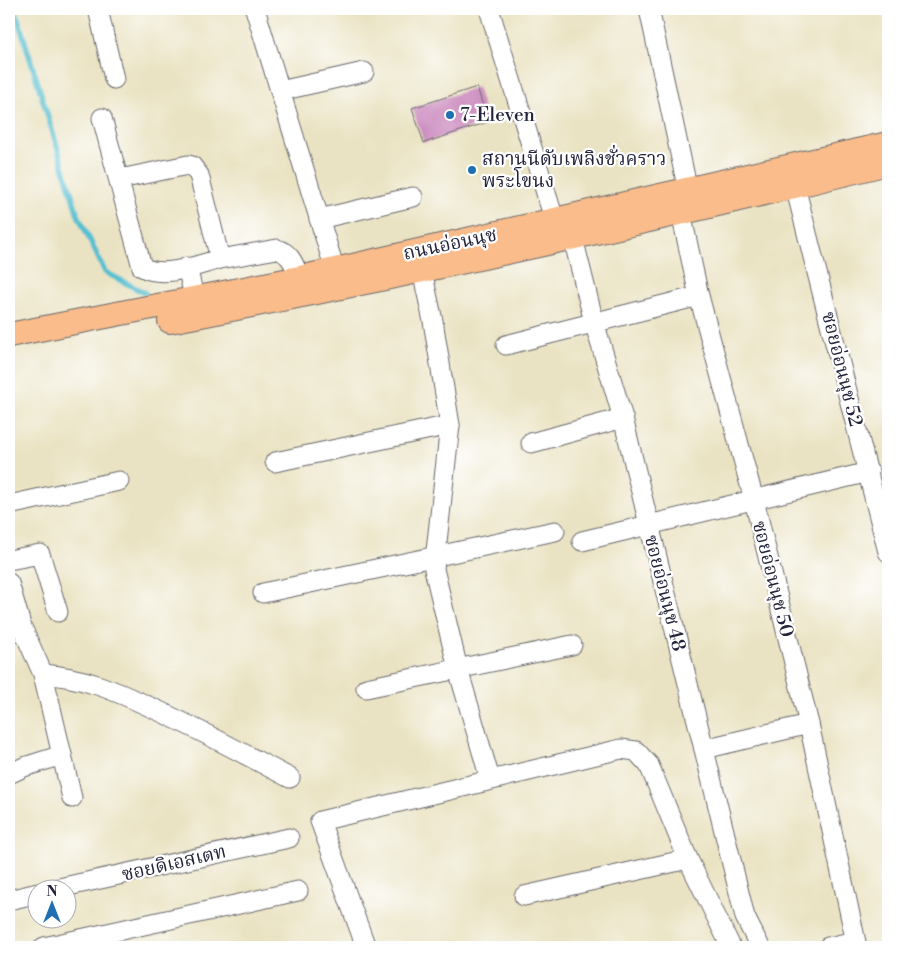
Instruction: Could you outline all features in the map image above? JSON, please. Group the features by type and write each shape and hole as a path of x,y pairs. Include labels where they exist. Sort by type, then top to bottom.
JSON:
{"main road":[{"name":"ถนนอ่อนนุช","path":"9,352 564,230 680,213 888,144"},
{"name":"ถนนอ่อนนุช","path":"564,230 688,191 888,162"},
{"path":"680,213 688,191"},
{"name":"ถนนอ่อนนุช","path":"9,335 300,278 338,279"}],"street":[{"path":"98,9 114,79"},
{"path":"255,9 338,279"},
{"name":"ซอยอ่อนนุช 48","path":"489,9 564,230 623,418 745,917 760,947"},
{"path":"649,9 688,191"},
{"path":"280,91 364,72"},
{"path":"102,118 142,266 155,272 277,249 286,251 290,256 300,278"},
{"path":"120,179 188,165 192,166 199,175 220,259"},
{"name":"ซอยอ่อนนุช 52","path":"793,177 888,552"},
{"path":"319,219 413,197"},
{"name":"ซอยอ่อนนุช 50","path":"680,213 699,296 754,500 809,724 856,944"},
{"path":"420,261 433,321 450,425 434,569 458,669 490,779"},
{"path":"187,267 195,300"},
{"path":"506,345 699,296"},
{"path":"531,443 623,418"},
{"path":"275,462 450,425"},
{"path":"582,541 869,472"},
{"path":"9,504 119,481"},
{"path":"263,593 555,532"},
{"path":"9,560 40,554 58,612"},
{"path":"9,584 15,627 44,674 72,798"},
{"path":"366,688 572,646"},
{"path":"44,674 70,676 111,689 201,730 290,778"},
{"path":"704,749 809,724"},
{"path":"366,947 320,821 621,749 636,751 649,765 688,859 731,947"},
{"path":"9,774 24,767 62,755"},
{"name":"ซอยดิเอสเตท","path":"78,884 289,838"},
{"path":"524,896 688,859"},
{"path":"44,947 298,891"},
{"path":"9,900 28,895"},
{"path":"828,947 856,944"}],"building":[{"name":"7-Eleven","path":"477,87 488,122 424,143 412,108"}],"waterway":[{"path":"15,9 78,215 105,272 145,293"}],"place":[{"name":"7-Eleven","path":"450,115"},
{"name":"สถานนีดับเพลิงชั่วคราว พระโขนง","path":"472,170"}]}
